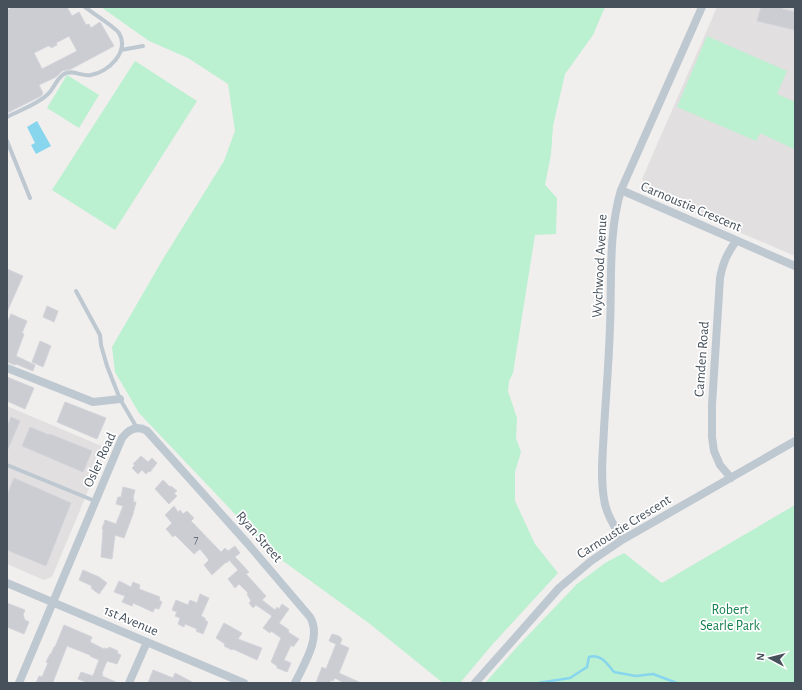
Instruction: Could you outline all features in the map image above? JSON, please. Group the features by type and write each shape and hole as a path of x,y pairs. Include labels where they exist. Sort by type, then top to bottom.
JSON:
{"street":[{"name":"Wychwood Avenue","path":"622,540 608,512 604,501 602,486 613,228 620,190 702,7"},
{"name":"Carnoustie Crescent","path":"620,190 795,266"},
{"name":"Camden Road","path":"731,478 720,465 714,451 712,437 712,412 720,278 727,254 736,241"},
{"path":"7,368 93,402 120,399"},
{"name":"Osler Road","path":"19,683 122,438 129,430 137,428"},
{"name":"Ryan Street","path":"137,428 147,431 248,544 310,617 314,625 314,639 296,683"},
{"name":"Carnoustie Crescent","path":"475,683 559,588 591,561 622,540 795,441"},
{"name":"1st Avenue","path":"7,583 244,683"},
{"path":"129,683 147,642"}],"lane":[{"path":"7,117 39,101 48,94 60,77 65,74 73,72 86,76 99,72 114,63 120,55 121,43 119,34 85,7"},
{"path":"121,50 143,46"},
{"path":"7,143 30,198"},
{"name":"Osler Road","path":"76,291 100,336 101,345 120,399 137,428"},
{"path":"7,465 95,502"}],"shaded area":[{"path":"717,7 795,7 795,256 648,193 642,179"},
{"path":"7,406 106,448 52,577 44,580 7,564"}],"green space":[{"path":"101,7 605,7 593,35 565,74 553,126 551,154 545,185 557,198 556,234 535,235 513,373 509,381 508,391 517,418 516,438 521,452 515,472 515,501 535,544 558,573 491,646 460,683 443,683 370,624 272,553 139,413 115,372 112,347 163,259 224,161 235,131 228,84 188,58 149,41"},
{"path":"707,36 787,71 777,94 795,102 794,149 760,133 756,141 677,107"},
{"path":"135,61 197,101 115,230 52,190"},
{"path":"67,75 99,95 79,128 47,108"},
{"name":"Robert Searle Park","path":"795,505 795,683 485,683 577,584 605,563 624,553 662,583"}],"water":[{"path":"37,121 51,146 36,154 31,145 35,143 27,127"}],"building":[{"path":"13,7 67,7 72,16 79,12 86,25 89,24 91,28 100,22 114,46 71,69 62,71 56,77 39,85 43,93 41,96 7,113 7,10","holes":["69,36 77,51 42,69 34,53 48,46 51,48 57,45 56,43"]},
{"path":"761,7 783,7 782,9 795,12 795,30 757,21"},
{"path":"7,269 23,276 7,312"},
{"path":"47,306 58,311 54,322 43,317"},
{"path":"11,314 27,321 16,356 35,365 33,371 7,362 7,323"},
{"path":"40,341 51,346 43,367 32,362"},
{"path":"7,377 34,388 25,409 7,401"},
{"path":"65,402 106,418 97,439 57,422"},
{"path":"11,417 20,421 7,451 7,426"},
{"path":"30,427 92,451 83,472 22,446"},
{"path":"141,456 148,462 152,458 157,463 150,472 149,471 146,474 142,470 138,474 132,468 135,465 133,464"},
{"path":"14,478 71,503 46,566 7,550 7,495"},
{"path":"163,480 177,491 174,493 177,496 169,504 155,489"},
{"path":"123,487 135,490 133,502 136,502 133,514 124,538 115,535 112,559 101,557 102,529 105,520 116,524 123,506 116,504 118,497 121,497"},
{"path":"174,506 178,512 180,510 183,514 187,511 194,518 191,521 221,552 225,548 228,551 235,546 240,553 235,557 249,572 246,574 266,596 262,600 275,610 277,607 279,609 282,604 289,609 279,623 289,630 288,632 299,639 293,647 291,645 284,660 291,663 287,672 277,668 277,666 271,662 281,638 271,631 270,633 263,628 272,616 256,605 253,608 249,603 251,601 247,594 248,593 239,584 235,588 228,579 238,570 229,560 212,575 204,565 209,560 200,549 194,554 175,535 173,537 166,529 172,523 165,515"},
{"path":"83,570 99,577 107,583 99,594 91,588 92,586 79,580"},
{"path":"119,581 131,587 133,582 140,585 139,589 160,597 159,600 162,602 159,609 155,608 153,612 133,603 132,606 122,602 125,596 114,592"},
{"path":"200,594 209,598 201,616 208,622 203,634 196,631 197,629 185,624 184,627 178,624 180,618 175,616 177,612 172,610 176,600 188,605 190,600 197,603"},
{"path":"7,603 25,610 23,615 25,620 29,622 24,634 7,627"},
{"path":"224,623 242,633 238,639 262,648 257,660 224,646 225,644 216,638"},
{"path":"64,625 92,637 90,642 104,649 108,649 109,647 118,651 117,653 121,655 117,664 107,661 102,676 118,683 88,683 78,679 81,672 93,676 99,660 67,646 53,682 56,683 36,683 39,676 42,677 48,663 46,662 55,647"},
{"path":"332,634 339,636 342,639 340,644 349,648 339,673 361,683 344,683 335,678 333,681 331,680 330,683 316,683 322,667 326,669 336,644 329,641"},
{"path":"153,670 173,678 175,673 194,683 148,683"}],"waterway":[{"path":"538,683 570,678 587,667 589,657 593,656 604,660 614,672 636,676 653,674 677,683"}]}
